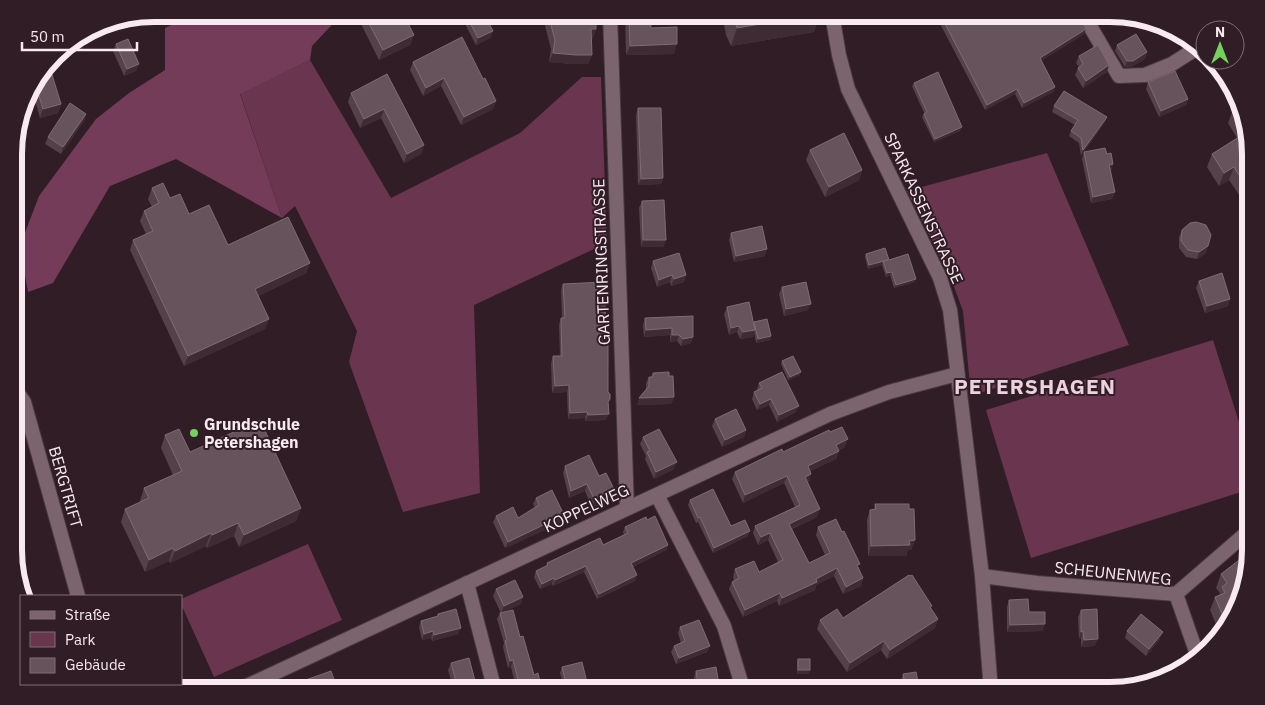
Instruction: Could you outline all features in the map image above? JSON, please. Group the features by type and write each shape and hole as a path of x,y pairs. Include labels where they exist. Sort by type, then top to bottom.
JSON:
{"street":[{"name":"GARTENRINGSTRASSE","path":"610,22 627,508"},
{"name":"SPARKASSENSTRASSE","path":"833,22 839,55 848,89 940,278 950,310 982,576 990,682"},
{"path":"1088,22 1119,76 1145,75 1172,64 1192,51"},
{"name":"KOPPELWEG","path":"255,682 830,414 888,392 957,374"},
{"name":"BERGTRIFT","path":"23,401 78,595"},
{"path":"657,495 724,626 741,682"},
{"path":"1176,594 1242,537"},
{"name":"SCHEUNENWEG","path":"982,576 1037,583 1176,594 1196,651"},
{"path":"466,583 493,682"}],"green space":[{"path":"310,60 391,198 520,133 582,77 601,77 607,243 474,305 480,493 403,512 349,362 357,331 295,206 282,218 240,93"},
{"path":"1047,153 1129,345 971,396 963,311 950,276 907,191"},
{"path":"1213,340 1242,432 1242,492 1031,558 986,410"},
{"path":"308,544 342,620 214,677 182,606 182,599"}],"shaded area":[{"path":"178,22 334,22 312,46 310,60 240,94 282,218 176,159 110,186 53,283 28,292 23,263 23,238 39,196 96,119 129,93 165,70 165,28"}],"building":[{"path":"368,22 407,22 414,35 383,50"},
{"path":"470,22 488,22 493,31 478,38"},
{"path":"550,22 596,22 596,29 591,29 592,55 553,53 555,40"},
{"path":"629,22 651,22 651,28 677,27 677,44 630,46"},
{"path":"735,22 772,22 737,28"},
{"path":"944,22 1083,22 1086,29 1040,58 1055,87 1024,103 1017,89 987,105"},
{"path":"1136,34 1147,52 1133,61 1127,61 1117,45"},
{"path":"462,37 496,101 464,117 444,78 426,88 413,62"},
{"path":"128,39 139,64 127,69 116,44"},
{"path":"1098,45 1109,65 1086,81 1078,68 1083,64 1079,56"},
{"path":"1175,71 1188,99 1161,111 1148,82"},
{"path":"51,72 61,104 43,109 38,93"},
{"path":"938,72 962,127 935,139 924,114 927,112 914,83"},
{"path":"387,74 424,145 407,154 384,109 364,119 351,93"},
{"path":"1064,91 1107,117 1083,150 1081,138 1071,131 1078,120 1054,106"},
{"path":"70,103 86,114 63,147 48,137"},
{"path":"638,108 661,108 663,178 641,179"},
{"path":"844,133 862,170 829,187 810,150"},
{"path":"1241,136 1242,180 1234,167 1224,173 1212,154"},
{"path":"1105,148 1107,154 1111,153 1113,164 1109,165 1115,192 1093,197 1084,152"},
{"path":"163,183 170,198 180,194 189,214 209,205 228,245 288,217 310,263 255,289 269,319 188,356 133,240 153,231 144,211 159,203 152,188"},
{"path":"664,200 666,240 643,240 642,201"},
{"path":"1196,222 1206,225 1211,235 1208,246 1199,252 1188,250 1181,241 1182,230 1190,223"},
{"path":"762,226 767,249 736,256 731,233"},
{"path":"885,248 889,260 908,254 916,279 896,285 892,272 887,273 883,261 869,265 866,254"},
{"path":"679,253 686,275 674,279 672,275 659,280 653,261"},
{"path":"1222,273 1230,299 1207,306 1199,281"},
{"path":"604,282 606,330 608,330 609,414 588,415 587,412 570,413 569,385 555,386 553,356 562,356 561,318 565,318 563,284"},
{"path":"806,282 811,304 786,309 782,287"},
{"path":"749,302 755,330 743,332 739,326 731,328 727,307"},
{"path":"693,316 693,337 683,339 679,335 672,335 672,328 646,330 645,318"},
{"path":"767,319 771,336 758,339 754,322"},
{"path":"793,356 801,372 790,377 782,361"},
{"path":"669,372 669,376 673,376 674,397 639,398 649,386 649,377 653,377 653,373"},
{"path":"782,372 799,406 779,415 771,399 760,404 754,392 762,388 759,383"},
{"path":"736,409 746,430 725,440 715,419"},
{"path":"260,420 301,508 244,535 238,523 212,535 211,533 175,551 173,548 149,560 125,509 149,498 144,488 182,471 165,435 179,429 190,452"},
{"path":"842,427 848,439 836,445 839,451 808,466 811,474 805,477 820,509 789,524 809,563 830,553 818,527 836,519 860,564 857,565 863,578 846,587 837,568 816,579 817,582 782,598 780,593 745,610 732,582 739,578 735,569 754,561 759,572 783,560 770,533 761,537 755,526 800,505 787,476 745,495 735,472 782,449 783,452 829,430 830,432"},
{"path":"659,429 677,462 656,472 647,452 650,451 643,437"},
{"path":"589,455 599,476 606,473 615,491 595,501 587,484 571,491 565,466"},
{"path":"713,489 731,526 745,520 750,531 714,548 690,500"},
{"path":"552,490 564,515 508,542 496,516 513,507 518,518 539,505 536,498"},
{"path":"875,504 909,504 909,509 914,509 915,540 909,541 910,545 871,546 870,510 876,509"},
{"path":"655,516 668,545 631,563 637,575 599,594 586,566 542,584 536,571 548,565 547,563 600,538 603,545 628,533 625,527 646,517 647,520"},
{"path":"1242,558 1240,576 1235,593 1224,618 1215,597 1225,593 1222,587 1227,583 1221,574"},
{"path":"909,575 912,575 938,619 890,650 884,641 850,663 820,620 837,609 843,618"},
{"path":"515,580 523,597 504,606 496,589"},
{"path":"1028,599 1029,612 1045,612 1045,624 1010,625 1009,600"},
{"path":"456,609 461,628 434,635 433,631 424,634 421,621"},
{"path":"1097,609 1098,639 1084,640 1083,631 1081,632 1081,610"},
{"path":"513,610 520,637 523,636 534,675 538,673 540,682 519,682 513,660 510,661 500,613"},
{"path":"1141,614 1163,632 1149,649 1127,631"},
{"path":"699,620 710,646 679,658 674,646 685,641 680,627"},
{"path":"469,658 475,681 456,682 451,663"},
{"path":"798,659 810,659 810,670 798,670"},
{"path":"582,662 587,682 566,682 562,667"},
{"path":"716,667 718,682 698,682 696,671"},
{"path":"331,671 335,682 300,682"},
{"path":"916,672 918,682 904,682 903,674"}],"place":[{"name":"Grundschule Petershagen","path":"194,433"}],"district":[{"name":"PETERSHAGEN","path":"1035,386"}]}
